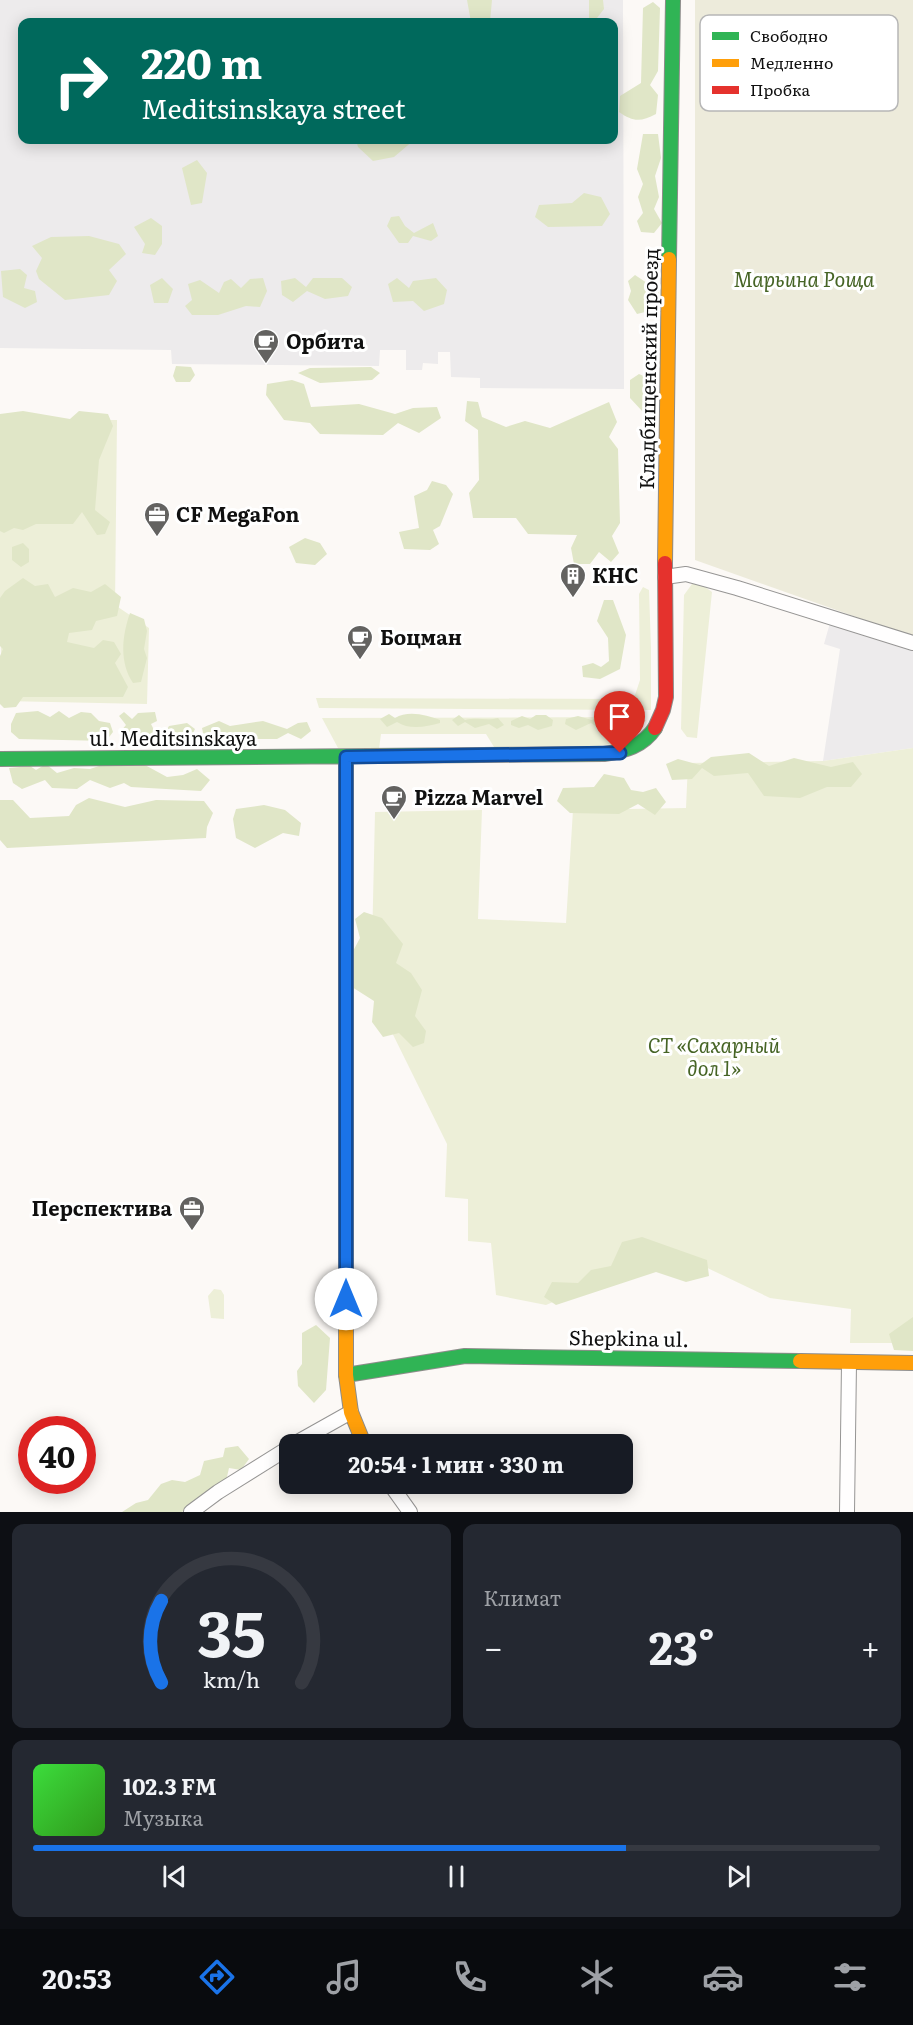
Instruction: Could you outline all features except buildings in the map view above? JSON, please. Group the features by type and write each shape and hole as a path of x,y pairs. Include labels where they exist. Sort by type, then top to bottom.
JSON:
{"street":[{"name":"Кладбищенский проезд","path":"652,735 659,723 666,697 665,577 673,0"},
{"path":"665,577 686,574 707,579 913,643"},
{"name":"ul. Meditsinskaya","path":"0,759 604,754 620,753 635,747 652,735"},
{"path":"346,757 346,1375 351,1412 360,1434"},
{"name":"Shepkina ul.","path":"346,1375 465,1356 913,1363"},
{"path":"847,1512 849,1363"},
{"path":"312,1434 351,1412"},
{"path":"191,1512 218,1492 279,1454"},
{"path":"397,1494 410,1512"}],"shaded area":[{"path":"0,0 623,0 624,389 480,388 480,378 451,377 450,352 438,352 438,364 423,363 422,370 406,370 406,350 380,350 379,366 172,364 171,350 0,348"},
{"path":"830,623 862,631 913,651 913,748 823,761 840,649 824,644"}],"green space":[{"path":"467,0 492,0 490,18 470,18"},
{"path":"589,0 603,0 604,9 597,18 589,18"},
{"name":"Марьина Роща","path":"695,0 913,0 913,635 695,560"},
{"path":"653,2 660,8 658,71 650,85 658,95 656,114 641,120 633,119 619,112 620,96 641,83 643,8"},
{"path":"643,134 658,134 661,158 655,176 659,197 654,209 662,223 654,233 641,232 637,221 643,213 638,197 643,184 637,169"},
{"path":"357,144 409,144 394,157 373,161"},
{"path":"197,160 207,173 202,203 191,205 182,168"},
{"path":"584,193 601,197 610,214 602,226 548,227 535,217 539,205 572,203"},
{"path":"399,216 405,226 414,233 433,223 438,236 431,241 413,236 408,243 399,243 387,226 391,217"},
{"path":"151,218 162,226 162,244 155,255 142,253 145,244 134,227"},
{"path":"89,236 119,244 126,254 109,270 117,281 109,295 65,300 39,279 36,271 42,258 32,246 51,237"},
{"path":"20,269 27,275 24,288 35,291 37,302 25,308 3,297 1,271"},
{"path":"635,275 659,291 657,309 637,314 628,300 631,291 628,281"},
{"path":"162,278 173,289 168,303 154,303 150,285"},
{"path":"263,278 267,291 260,307 246,306 218,315 192,315 185,306 192,300 188,284 200,280 219,293 224,282 231,279 241,288 250,279"},
{"path":"295,278 306,287 313,278 342,278 352,287 348,296 325,299 307,291 293,302 282,295 281,281"},
{"path":"397,278 409,288 413,281 436,278 447,290 444,304 424,311 413,301 393,302 388,284"},
{"path":"176,366 191,367 195,375 190,382 176,382 173,376"},
{"path":"371,367 380,373 372,380 320,383 298,373 310,368"},
{"path":"639,374 648,378 654,400 643,412 630,398 630,380"},
{"path":"292,380 304,384 311,407 359,404 395,414 413,408 437,407 441,418 419,433 398,423 383,435 320,434 310,423 284,420 266,395 267,384"},
{"path":"467,401 478,402 482,417 506,427 525,421 550,428 609,402 617,422 609,437 618,449 620,523 612,536 619,553 611,562 599,552 590,564 574,564 571,548 577,535 528,534 516,518 473,518 469,493 479,480 478,430 465,421"},
{"path":"23,411 70,419 79,411 108,414 113,426 99,460 95,510 110,522 105,534 97,535 82,512 73,524 36,524 23,530 14,528 4,533 0,531 0,414"},
{"path":"0,420 117,420 115,605 149,628 147,704 3,701 0,629"},
{"path":"432,481 446,485 453,494 440,526 433,530 439,544 430,550 404,549 399,532 419,528 414,496 427,490"},
{"path":"305,538 320,543 327,554 315,565 296,563 289,547"},
{"path":"23,543 29,549 29,562 21,567 12,560 12,547"},
{"path":"23,578 35,586 48,584 55,597 73,588 91,592 105,584 121,597 117,616 96,621 92,630 69,633 67,642 94,648 103,640 114,642 121,654 115,663 128,687 123,697 23,697 16,707 4,708 0,704 0,656 3,649 0,646 0,598 5,591"},
{"path":"692,584 701,584 712,592 697,738 687,737 681,729 684,595"},
{"path":"643,587 649,590 651,710 319,708 316,698 626,699 627,696 635,695 640,680 639,594"},
{"path":"604,600 613,600 626,635 620,669 600,679 583,677 582,666 593,663 601,667 609,661 608,638 597,621"},
{"path":"130,613 144,619 147,631 144,649 147,658 141,682 133,683 126,666 123,649"},
{"path":"38,711 50,717 59,711 69,718 81,712 91,713 99,721 110,723 113,732 106,741 19,739 11,732 11,724 16,713"},
{"path":"124,712 132,719 138,713 155,712 157,721 151,724 155,732 149,738 128,739 120,732 126,725 119,716"},
{"path":"389,714 395,718 406,714 423,715 440,720 440,723 412,727 397,722 387,727 380,719"},
{"path":"459,715 465,720 498,718 504,725 497,729 489,724 475,728 465,722 458,726 452,720"},
{"path":"536,715 546,715 553,720 552,726 538,730 528,725 519,728 511,725 511,721 522,716 530,719"},
{"path":"578,716 592,720 598,716 618,718 619,726 605,732 591,723 576,730 565,724 566,719"},
{"path":"629,717 646,720 625,738 599,746 494,747 486,734 381,734 379,749 338,748 322,718"},
{"path":"219,721 230,726 263,721 287,729 298,723 307,722 311,731 301,739 288,733 277,739 212,739 203,733 202,728"},
{"path":"187,723 195,729 190,739 175,739 166,731 169,726"},
{"name":"СТ «Сахарный дол 1»","path":"913,748 913,1343 850,1343 851,1309 770,1298 672,1251 546,1305 496,1295 491,1243 468,1241 468,1199 445,1197 447,1144 371,990 375,812 482,810 478,919 566,923 573,810 686,808 688,763 823,761"},
{"path":"749,753 769,766 794,758 831,767 853,762 862,774 851,787 827,787 800,798 764,796 748,773 714,776 702,768 692,779 672,780 666,764 678,759 700,765 711,757"},
{"path":"111,762 145,765 167,777 183,775 197,769 210,780 201,791 131,787 124,783 110,788 90,780 77,789 52,788 45,780 22,789 13,783 9,768 30,766 36,770 46,764 57,773 74,768 90,769"},
{"path":"604,774 624,778 631,790 643,792 656,788 666,802 655,815 638,804 619,814 570,813 557,801 563,788 594,787"},
{"path":"89,798 125,807 156,800 204,801 213,813 207,827 206,838 7,848 0,840 0,800 13,800 30,818 69,816 76,805"},
{"path":"264,805 285,810 301,823 299,836 283,833 255,848 236,838 233,819 236,809"},
{"path":"364,912 382,918 403,944 396,963 411,973 422,990 415,1016 426,1031 424,1043 413,1047 399,1033 383,1037 372,1022 374,1001 352,987 351,955 360,938 355,919"},
{"path":"642,1237 707,1260 709,1276 686,1282 656,1272 556,1305 544,1297 552,1282 578,1283 591,1270 611,1266 622,1242"},
{"path":"214,1289 221,1290 224,1295 224,1319 211,1318 208,1296"},
{"path":"913,1317 913,1351 894,1350 889,1334"},
{"path":"316,1325 330,1338 326,1390 314,1403 298,1386 297,1371 302,1364 302,1333"},
{"path":"238,1446 249,1459 241,1470 229,1468 226,1481 182,1512 122,1512 136,1503 148,1500 161,1484 172,1480 185,1482 200,1475 204,1461 223,1457 225,1448"}],"traffic: fast":[{"path":"669,259 673,0"},
{"path":"0,759 604,754 633,747 655,728"},
{"path":"346,757 346,1283"},
{"path":"346,1375 465,1356 800,1361"}],"traffic: slow":[{"path":"665,563 669,259"},
{"path":"346,1283 346,1375 351,1412 360,1434"},
{"path":"800,1361 913,1363"}],"traffic: jam":[{"path":"655,728 666,697 665,563"}],"place":[{"name":"Орбита","path":"266,365"},
{"name":"CF MegaFon","path":"157,538"},
{"name":"КНС","path":"573,599"},
{"name":"Боцман","path":"360,661"},
{"name":"Pizza Marvel","path":"394,821"},
{"name":"Перспектива","path":"192,1232"}],"route":[{"path":"346,1299 346,757 620,753"}]}
